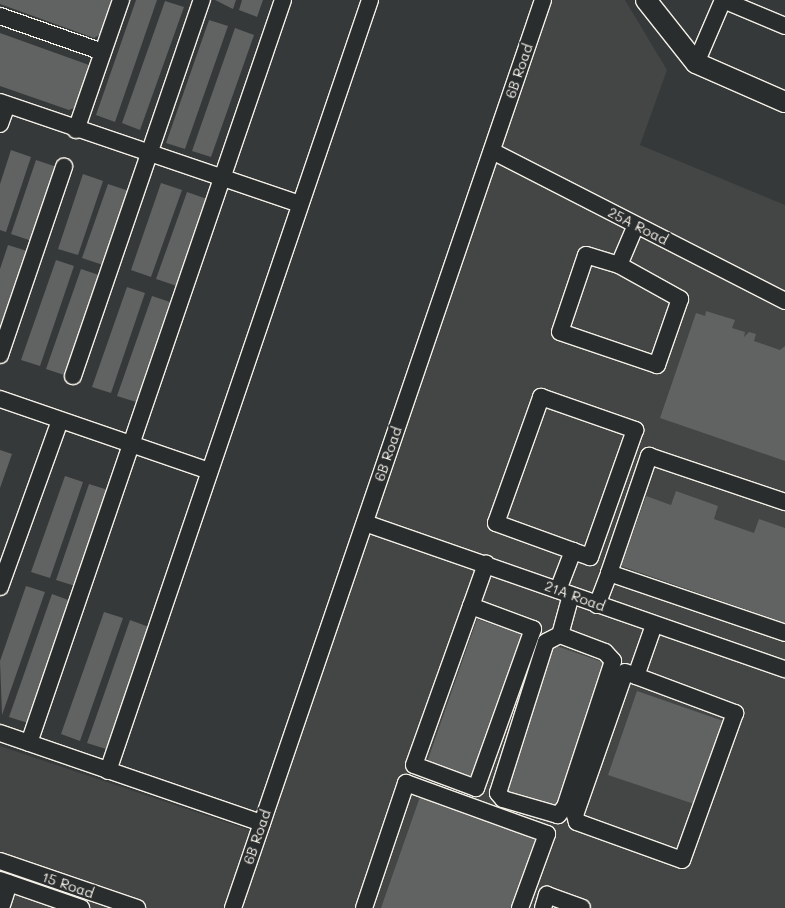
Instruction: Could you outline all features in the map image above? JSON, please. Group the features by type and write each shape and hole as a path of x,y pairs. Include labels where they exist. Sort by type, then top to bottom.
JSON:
{"main road":[{"path":"646,0 696,63 785,102"}],"street":[{"path":"76,130 121,0"},
{"path":"74,376 202,0"},
{"path":"29,743 283,0"},
{"path":"108,771 370,0"},
{"name":"6B Road","path":"233,908 542,0"},
{"path":"696,63 723,0 785,26"},
{"path":"0,16 103,52"},
{"path":"0,124 3,103 148,155 300,204"},
{"name":"25A Road","path":"492,151 785,301"},
{"path":"0,355 64,167"},
{"path":"619,266 636,226"},
{"path":"586,255 619,266 680,300 657,365 560,332 586,255"},
{"path":"541,397 635,430 590,557 574,551 496,523 541,397"},
{"path":"0,399 209,471"},
{"path":"0,587 60,420"},
{"path":"597,605 649,456 785,502"},
{"name":"21A Road","path":"365,523 785,670"},
{"path":"560,635 564,593 574,551"},
{"path":"471,606 534,629 476,788 414,765 486,564"},
{"path":"609,573 785,633"},
{"path":"636,676 654,625"},
{"path":"560,635 605,652 613,661 565,807 558,816 503,799 498,793 546,642 560,635"},
{"path":"625,672 636,676 735,712 682,860 577,822 575,815 625,672"},
{"path":"0,733 262,823"},
{"path":"364,908 406,783 547,834 520,908"},
{"name":"15 Road","path":"0,861 137,908"},
{"path":"1,908 5,882"},
{"name":"15 Road","path":"5,882 80,908"},
{"path":"543,908 547,895 582,908"}],"shaded area":[{"path":"547,0 625,0 667,70 640,145 785,205 785,908 0,908 0,746 261,834"}],"building":[{"path":"0,0 115,0 103,33 94,38 0,4"},
{"path":"136,0 157,0 115,122 96,115"},
{"path":"215,0 236,0 233,9"},
{"path":"242,0 263,0 257,17 239,10"},
{"path":"165,1 184,7 140,130 122,123"},
{"path":"209,20 228,26 185,149 166,143"},
{"path":"235,28 254,35 211,157 192,151"},
{"path":"0,33 89,65 91,71 79,106 69,110 0,86"},
{"path":"11,150 31,157 6,232 0,230 0,184"},
{"path":"36,160 57,167 32,241 11,234"},
{"path":"83,174 103,181 78,255 58,249"},
{"path":"161,183 182,190 151,277 131,270"},
{"path":"108,184 129,191 103,265 82,258"},
{"path":"187,192 207,199 177,286 156,279"},
{"path":"8,245 27,251 0,327 0,269"},
{"path":"56,260 74,266 40,366 21,360"},
{"path":"81,269 99,275 64,375 46,369"},
{"path":"127,287 145,293 111,393 92,387"},
{"path":"152,296 170,302 136,402 117,396"},
{"path":"706,311 735,320 732,328 745,332 744,337 749,332 756,334 754,341 780,350 785,346 785,461 660,418 696,313 705,316"},
{"path":"0,450 12,454 0,488"},
{"path":"65,476 83,482 50,578 31,572"},
{"path":"89,484 108,490 75,586 56,580"},
{"path":"676,491 718,506 714,519 754,533 759,519 785,528 785,623 621,566 646,496 671,505"},
{"path":"26,586 45,592 2,715 0,661"},
{"path":"52,594 71,601 28,723 9,717"},
{"path":"104,612 123,618 80,741 61,734"},
{"path":"477,619 531,638 480,784 426,765"},
{"path":"130,620 149,627 106,749 87,743"},
{"path":"554,645 608,664 558,810 503,792"},
{"path":"637,691 732,724 703,807 608,775"},
{"path":"421,794 547,837 522,908 381,908"}]}
